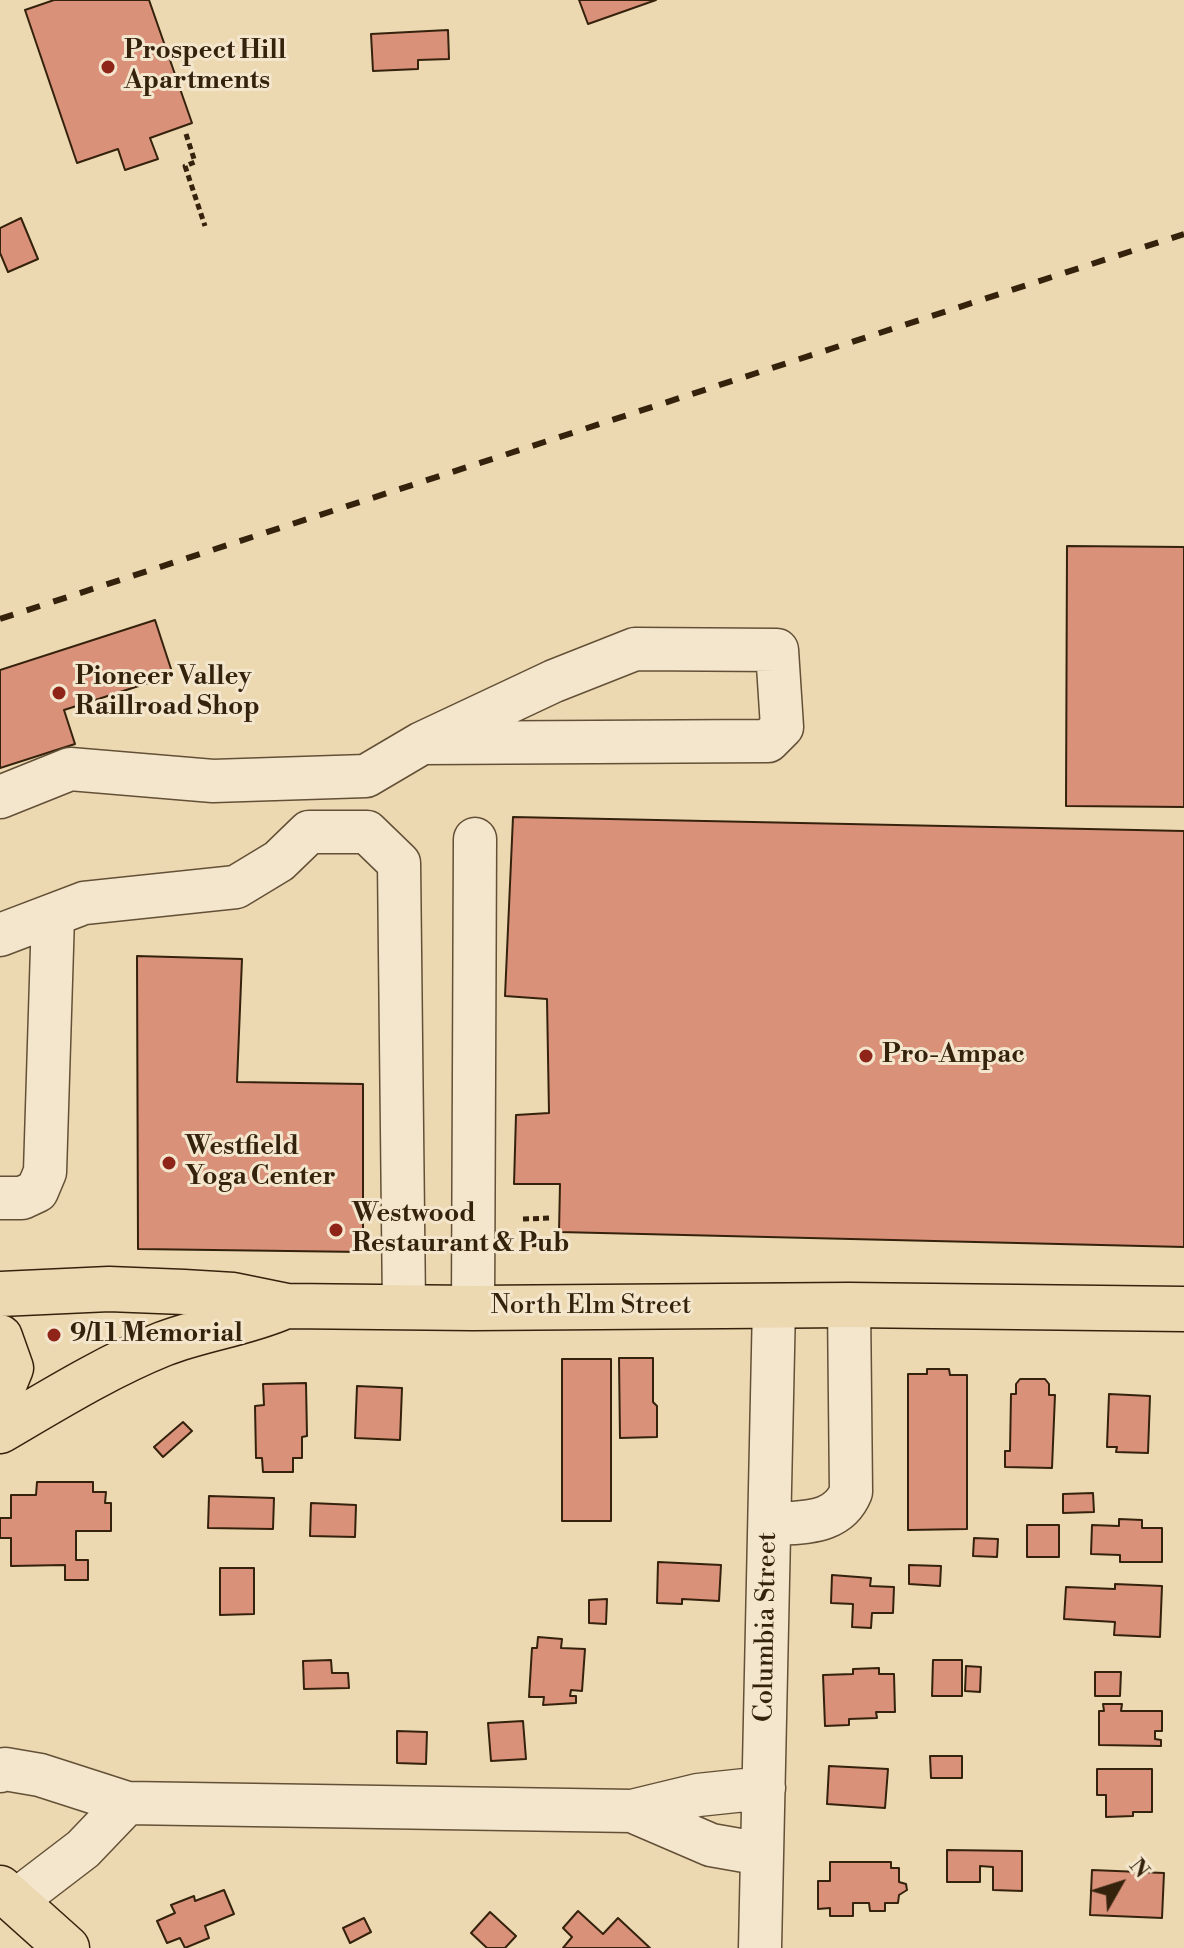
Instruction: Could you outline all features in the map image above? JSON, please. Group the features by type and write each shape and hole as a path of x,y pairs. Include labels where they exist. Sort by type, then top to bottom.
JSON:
{"main road":[{"name":"North Elm Street","path":"0,1294 109,1289 184,1292 233,1295 287,1306 849,1305 1184,1309"},
{"path":"0,1431 53,1399 164,1344 202,1331 256,1319 287,1306"},
{"path":"0,1337 11,1368 0,1395"},
{"path":"8,1894 67,1948"}],"street":[{"path":"0,797 70,769 213,781 366,776 422,743 554,681 635,649 777,650 782,727 768,741 422,743"},
{"path":"366,776 367,832"},
{"path":"0,935 84,903 236,887 279,861 309,832 367,832 399,863 404,1307"},
{"path":"473,1308 475,839"},
{"path":"0,1198 22,1198 37,1191 45,1172 53,916"},
{"name":"Columbia Street","path":"756,1943 764,1788 774,1305"},
{"path":"770,1525 832,1517 845,1505 851,1492 849,1305"},
{"path":"0,1771 5,1769 40,1775 127,1803 632,1811 698,1795 764,1788"},
{"path":"8,1894 83,1849 127,1803"},
{"path":"632,1811 711,1845 762,1854"}],"path":[{"path":"186,134 195,162 185,166 205,226"},
{"path":"523,1219 552,1218"},
{"path":"522,1245 551,1244"}],"building":[{"name":"Prospect Hill Apartments","path":"54,0 149,0 192,123 150,138 158,159 125,170 118,149 77,163 25,10"},
{"path":"579,0 656,0 588,24"},
{"path":"448,30 449,59 418,60 418,69 373,71 371,34"},
{"path":"21,218 38,259 8,272 0,253 0,228"},
{"path":"1067,546 1184,547 1184,807 1066,806"},
{"name":"Pioneer Valley Raillroad Shop","path":"155,620 173,675 64,710 75,744 0,768 0,670"},
{"name":"Pro-Ampac","path":"513,817 1184,831 1184,1247 559,1232 560,1184 514,1184 516,1115 549,1113 547,999 505,996"},
{"path":"137,956 242,959 237,1082 363,1084 363,1252 138,1249"},
{"path":"619,1358 653,1358 657,1437 620,1438"},
{"path":"562,1359 611,1359 611,1521 562,1521"},
{"path":"927,1369 949,1369 950,1375 967,1375 967,1529 908,1530 908,1374 927,1374"},
{"path":"1020,1379 1045,1379 1049,1384 1049,1395 1055,1395 1052,1468 1005,1467 1005,1451 1010,1451 1011,1394 1016,1394 1016,1384"},
{"path":"306,1383 307,1436 302,1437 302,1458 293,1458 293,1472 263,1472 262,1458 256,1458 255,1406 264,1405 263,1384"},
{"path":"357,1386 402,1388 400,1440 355,1438"},
{"path":"1109,1394 1150,1396 1148,1453 1116,1452 1117,1447 1107,1447"},
{"path":"183,1422 192,1431 163,1457 154,1447"},
{"path":"37,1482 93,1482 93,1492 106,1492 105,1503 111,1503 111,1531 76,1531 76,1560 88,1560 88,1580 65,1580 65,1565 11,1566 11,1538 0,1538 0,1518 11,1518 11,1495 36,1495"},
{"path":"1093,1493 1094,1512 1063,1513 1063,1494"},
{"path":"209,1496 274,1498 273,1529 208,1528"},
{"path":"311,1503 356,1505 355,1537 310,1536"},
{"path":"1119,1519 1142,1520 1142,1528 1162,1528 1162,1562 1120,1562 1120,1555 1091,1554 1092,1525 1119,1526"},
{"path":"1027,1525 1059,1525 1059,1557 1027,1557"},
{"path":"974,1538 998,1539 997,1557 973,1556"},
{"path":"658,1562 721,1565 719,1601 682,1599 682,1604 657,1603"},
{"path":"909,1565 941,1566 940,1586 909,1584"},
{"path":"220,1568 254,1568 254,1614 220,1615"},
{"path":"832,1575 871,1578 870,1586 894,1587 893,1613 872,1613 871,1628 852,1627 853,1604 831,1603"},
{"path":"1115,1584 1162,1586 1160,1637 1114,1635 1115,1622 1064,1619 1066,1587 1115,1589"},
{"path":"607,1599 606,1624 589,1623 589,1600"},
{"path":"538,1637 562,1639 561,1648 585,1649 582,1691 571,1690 570,1696 576,1696 576,1703 543,1705 544,1697 529,1697 532,1648 537,1648"},
{"path":"331,1660 332,1673 348,1673 349,1688 304,1689 303,1661"},
{"path":"933,1660 962,1660 962,1696 932,1696"},
{"path":"966,1666 981,1667 980,1692 965,1691"},
{"path":"879,1668 879,1674 894,1674 895,1712 876,1712 877,1718 849,1719 849,1725 825,1726 823,1675 853,1674 853,1669"},
{"path":"1095,1672 1121,1672 1120,1696 1095,1696"},
{"path":"1103,1704 1122,1704 1121,1711 1162,1711 1162,1731 1155,1731 1155,1739 1161,1740 1161,1746 1099,1745 1099,1711 1104,1711"},
{"path":"523,1721 526,1759 491,1761 488,1723"},
{"path":"397,1731 427,1732 426,1764 397,1763"},
{"path":"930,1756 962,1756 962,1778 931,1778"},
{"path":"829,1766 888,1769 885,1808 827,1804"},
{"path":"1097,1769 1152,1769 1152,1812 1106,1817 1106,1795 1097,1795"},
{"path":"947,1850 1022,1851 1022,1891 993,1890 993,1867 980,1866 980,1882 947,1882"},
{"path":"830,1862 891,1862 891,1868 899,1868 899,1882 906,1884 907,1890 899,1895 898,1903 885,1903 885,1911 870,1911 869,1903 853,1903 853,1916 830,1916 830,1908 818,1909 818,1881 830,1881"},
{"path":"1092,1870 1164,1873 1162,1918 1090,1915"},
{"path":"224,1890 234,1914 205,1926 209,1938 185,1948 180,1938 167,1943 157,1921 175,1913 171,1905 194,1896 195,1901"},
{"path":"578,1911 603,1934 618,1918 650,1948 563,1948 572,1937 563,1928"},
{"path":"490,1912 516,1936 505,1948 487,1948 471,1933"},
{"path":"364,1918 371,1932 350,1943 343,1928"}],"railway":[{"path":"0,619 1184,234"}],"place":[{"name":"Prospect Hill Apartments","path":"108,67"},
{"name":"Pioneer Valley Raillroad Shop","path":"59,693"},
{"name":"Pro-Ampac","path":"866,1056"},
{"name":"Westfield Yoga Center","path":"169,1163"},
{"name":"Westwood Restaurant & Pub","path":"336,1230"},
{"name":"9/11 Memorial","path":"54,1335"}]}
